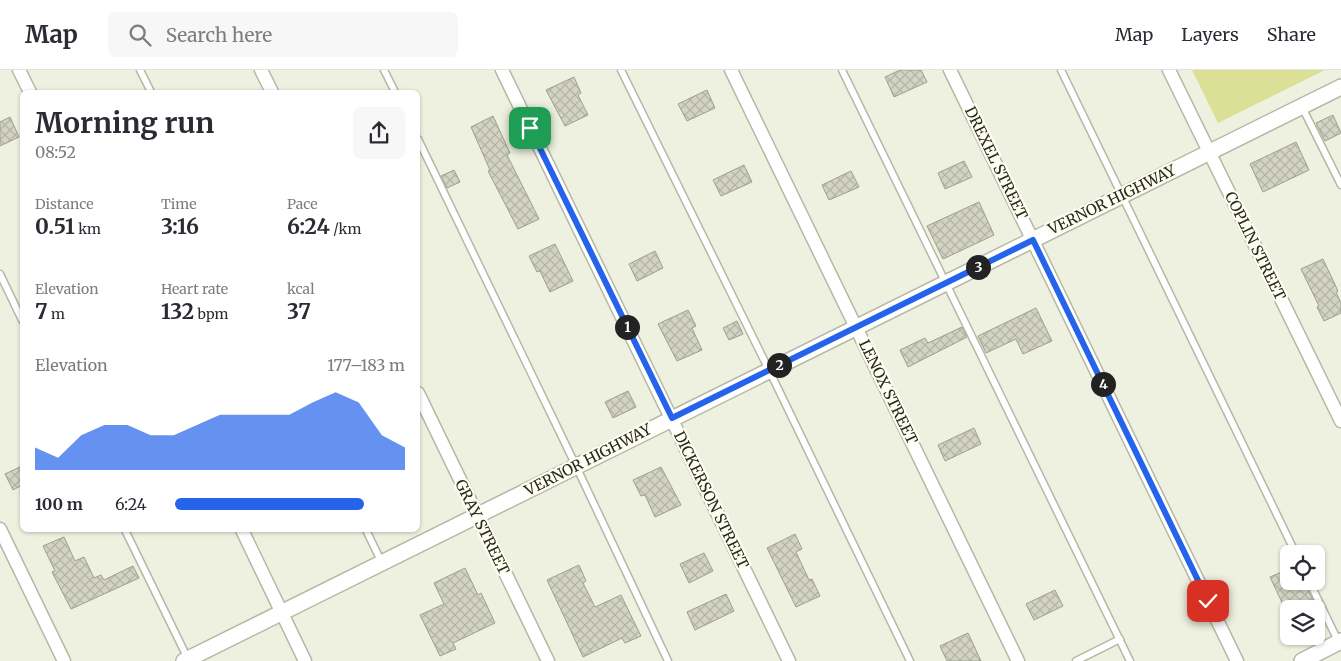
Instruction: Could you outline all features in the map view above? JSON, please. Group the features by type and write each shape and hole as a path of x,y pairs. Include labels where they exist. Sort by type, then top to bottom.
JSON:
{"street":[{"path":"19,70 29,90"},
{"path":"261,70 271,90"},
{"name":"DICKERSON STREET","path":"502,70 789,661"},
{"name":"LENOX STREET","path":"731,70 1018,661"},
{"name":"DREXEL STREET","path":"950,70 1237,661"},
{"name":"COPLIN STREET","path":"1169,70 1341,421"},
{"name":"VERNOR HIGHWAY","path":"187,660 1341,87"},
{"name":"GRAY STREET","path":"420,397 548,661"},
{"path":"0,529 64,661"},
{"path":"243,532 305,661"},
{"path":"1302,661 1340,644"}],"lane":[{"path":"140,70 150,90"},
{"path":"384,70 394,90"},
{"path":"621,70 910,661"},
{"path":"842,70 1130,661"},
{"path":"1061,70 1292,545"},
{"path":"1302,106 1341,185"},
{"path":"420,143 668,661"},
{"path":"0,274 20,316"},
{"path":"126,532 187,660"},
{"path":"367,532 382,563"},
{"path":"1313,590 1340,644"},
{"path":"1076,661 1120,639"}],"green space":[{"path":"1192,70 1325,70 1218,123"}],"building":[{"path":"900,70 921,70 927,82 894,97 885,77"},
{"path":"574,77 581,93 578,95 588,115 565,126 546,90"},
{"path":"707,90 715,108 687,121 678,104"},
{"path":"1333,115 1341,133 1325,141 1316,123"},
{"path":"493,116 510,153 507,155 539,219 518,229 488,171 490,170 471,127"},
{"path":"10,117 19,137 0,146 0,122"},
{"path":"1296,142 1309,170 1263,192 1250,164"},
{"path":"964,161 972,177 945,189 938,173"},
{"path":"744,165 752,182 721,196 713,180"},
{"path":"454,170 460,182 447,188 441,176"},
{"path":"851,171 859,187 829,200 822,185"},
{"path":"979,202 994,235 943,259 927,226"},
{"path":"555,244 573,281 550,292 540,271 537,272 529,256"},
{"path":"655,251 663,268 637,281 629,264"},
{"path":"1323,259 1338,291 1336,292 1341,303 1341,313 1324,321 1301,269"},
{"path":"1036,308 1052,341 1023,354 1016,339 986,353 978,336"},
{"path":"688,310 696,326 692,328 702,350 677,361 658,324"},
{"path":"737,321 743,334 729,340 723,328"},
{"path":"962,327 967,337 908,367 900,350 925,338 928,343"},
{"path":"628,391 636,407 613,418 605,402"},
{"path":"974,428 981,444 945,461 938,445"},
{"path":"20,467 20,486 13,490 5,474"},
{"path":"661,467 681,505 655,517 645,495 641,496 633,480"},
{"path":"795,534 802,549 796,552 809,580 812,579 820,596 796,607 767,548"},
{"path":"64,537 75,561 84,557 94,578 101,575 104,580 133,566 139,578 71,609 52,572 55,571 43,546"},
{"path":"704,553 713,571 689,583 680,564"},
{"path":"579,565 586,581 583,583 595,607 621,595 641,636 625,643 622,638 583,657 547,580"},
{"path":"465,568 478,595 481,593 495,623 453,643 456,649 440,656 420,615 444,604 434,583"},
{"path":"1280,573 1280,590 1308,590 1313,600 1281,600 1270,577"},
{"path":"1055,590 1063,606 1034,620 1026,604"},
{"path":"726,594 734,611 695,630 687,612"},
{"path":"968,633 981,661 947,661 940,646"}],"route":[{"path":"530,128 672,418 1033,240 1208,601"}]}
